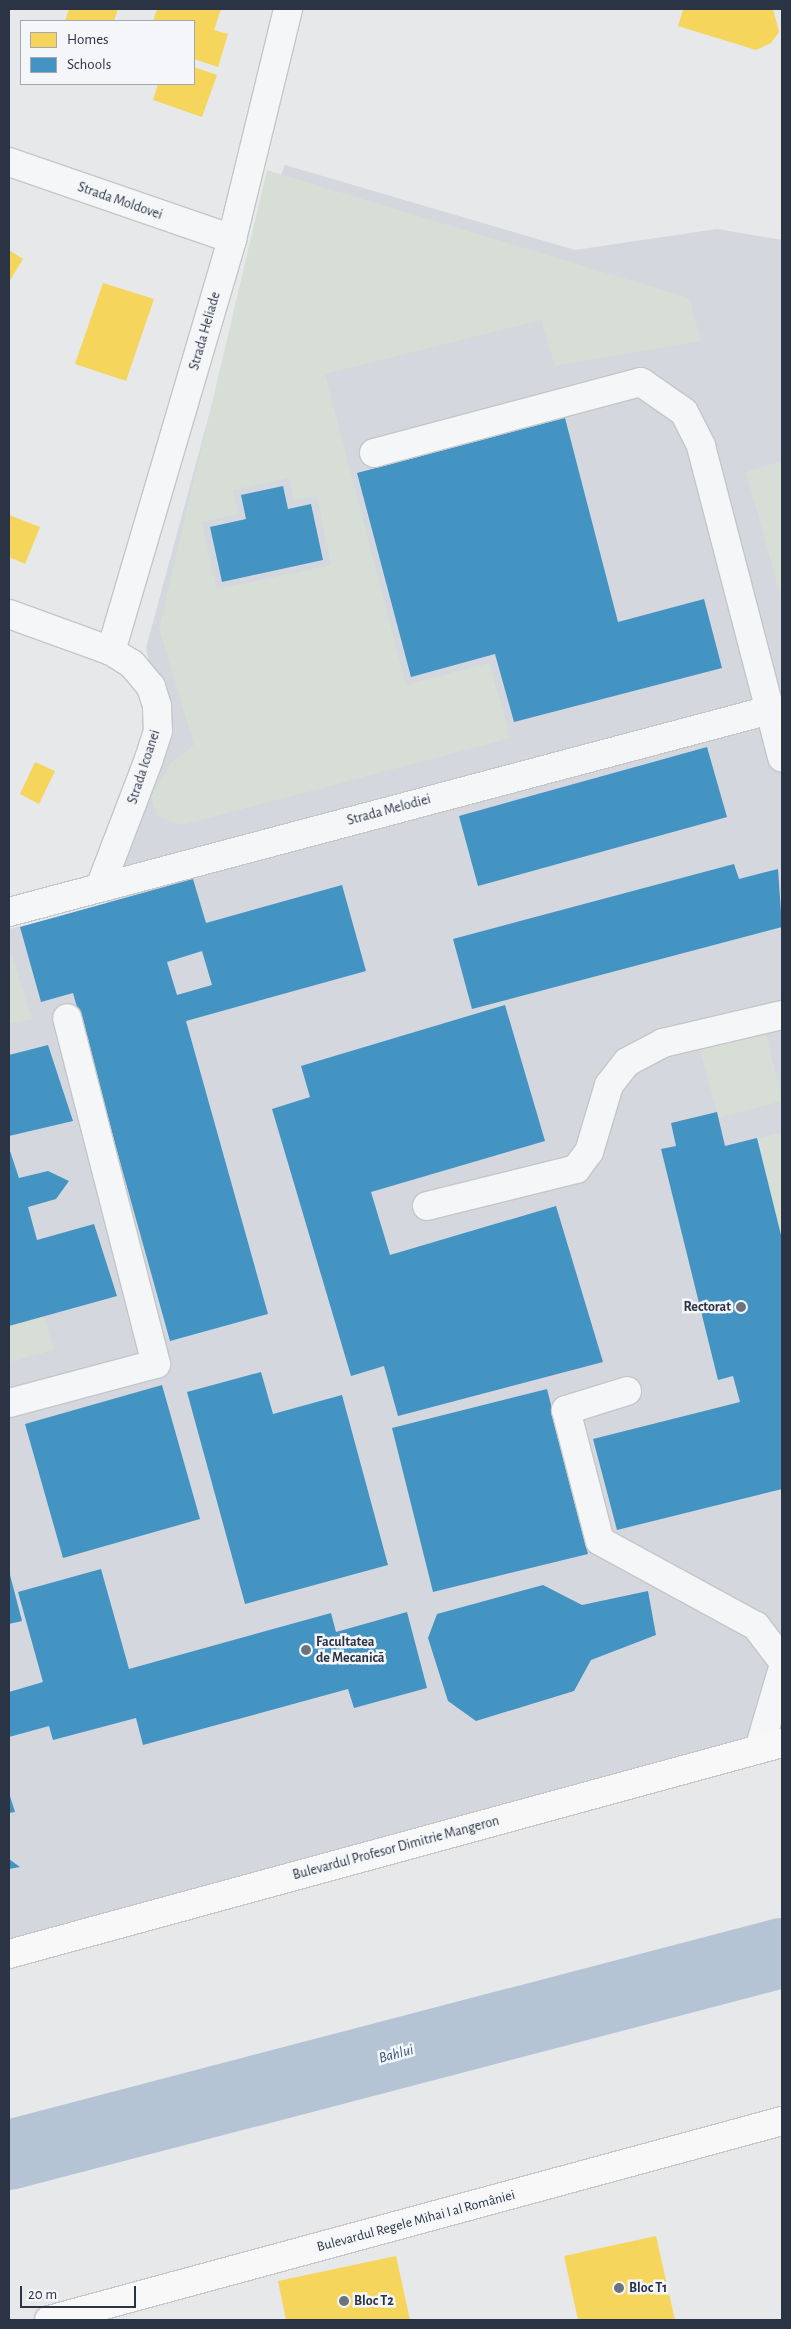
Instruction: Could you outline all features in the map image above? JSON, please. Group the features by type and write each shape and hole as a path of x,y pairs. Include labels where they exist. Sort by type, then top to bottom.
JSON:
{"main road":[{"name":"Bulevardul Profesor Dimitrie Mangeron","path":"9,1954 771,1746"},
{"name":"Bulevardul Regele Mihai I al României","path":"49,2320 90,2315 782,2121"}],"street":[{"name":"Strada Heliade","path":"111,651 232,239 288,9"},
{"name":"Strada Moldovei","path":"9,162 232,239"},
{"path":"374,453 641,382 684,412 701,446 782,758"},
{"name":"Strada Icoanei","path":"9,614 111,651 132,664 151,687 158,730 100,887"},
{"name":"Strada Melodiei","path":"9,912 770,710"},
{"path":"428,1206 576,1169 588,1152 609,1085 626,1062 663,1043 782,1015"},
{"path":"9,1403 156,1364 67,1018"},
{"path":"626,1391 566,1410 600,1541 756,1626 782,1660"},
{"path":"771,1746 782,1671"}],"shaded area":[{"path":"285,165 575,250 717,229 782,240 782,1744 9,1954 9,929 106,906 165,730 146,648 257,238"},
{"path":"267,170 689,298 701,341 555,366 541,320 325,374 406,685 489,663 511,738 182,825 156,816 151,796 171,763 194,745 159,628","holes":["289,478 294,500 317,496 331,565 217,589 202,522 239,514 233,490"]},
{"path":"782,461 782,601 746,472"},
{"path":"9,946 32,1019 9,1024"},
{"path":"764,1025 782,1101 719,1118 698,1044"},
{"path":"782,1132 782,1287 773,1290 734,1145"},
{"path":"44,1316 54,1350 9,1362 9,1326"}],"building: Homes":[{"path":"69,9 118,9 114,20 65,20"},
{"path":"157,9 221,9 214,30 228,34 218,67 195,59 195,20 153,20"},
{"path":"683,9 773,9 779,32 771,43 756,50 678,26"},
{"path":"195,67 217,75 202,117 153,100 158,85 195,85"},
{"path":"9,250 23,259 9,282"},
{"path":"103,283 154,299 126,381 75,364"},
{"path":"9,515 40,527 25,564 9,557"},
{"path":"35,762 55,771 39,804 20,794"},
{"name":"Bloc T1","path":"656,2236 675,2320 578,2320 564,2256"},
{"name":"Bloc T2","path":"396,2256 410,2320 286,2320 278,2281"}],"building: Schools":[{"path":"565,418 618,622 704,599 722,668 514,722 495,654 411,677 357,473"},
{"path":"283,486 288,509 311,504 323,560 222,582 210,527 246,519 241,495"},
{"path":"707,747 727,817 478,886 459,816"},
{"path":"734,864 739,879 778,869 782,927 472,1009 453,939"},
{"path":"193,879 206,923 342,885 366,971 186,1021 268,1314 170,1341 73,993 41,1002 20,927","holes":["202,951 212,985 177,995 167,962"]},
{"path":"505,1005 545,1141 371,1192 390,1255 556,1206 603,1362 398,1416 384,1366 351,1376 272,1109 310,1097 301,1066"},
{"path":"48,1045 73,1121 9,1136 9,1055"},
{"name":"Rectorat","path":"717,1112 725,1146 757,1138 782,1239 782,1489 617,1530 593,1439 740,1402 733,1376 718,1380 661,1149 676,1146 671,1123"},
{"path":"9,1148 19,1178 48,1171 69,1181 56,1199 28,1207 37,1240 94,1224 117,1296 9,1326"},
{"path":"261,1372 273,1414 342,1395 388,1565 245,1604 187,1392"},
{"path":"162,1385 200,1519 63,1558 25,1424"},
{"path":"547,1389 588,1554 433,1592 392,1428"},
{"name":"Facultatea de Mecanică","path":"101,1569 129,1669 331,1613 336,1632 407,1612 427,1688 354,1708 348,1689 143,1745 136,1718 53,1740 49,1726 9,1737 9,1692 43,1682 18,1592"},
{"path":"9,1571 22,1621 9,1624"},
{"path":"543,1585 582,1605 648,1591 656,1635 591,1660 574,1691 476,1721 448,1701 428,1638 437,1614"},
{"path":"9,1793 15,1812 9,1813"},
{"path":"9,1859 20,1867 9,1869"}],"waterway":[{"name":"Bahlui","path":"9,2155 782,1953"}],"place":[{"name":"Rectorat","path":"741,1307"},
{"name":"Facultatea de Mecanică","path":"306,1650"},
{"name":"Bloc T1","path":"619,2288"},
{"name":"Bloc T2","path":"344,2301"}]}
